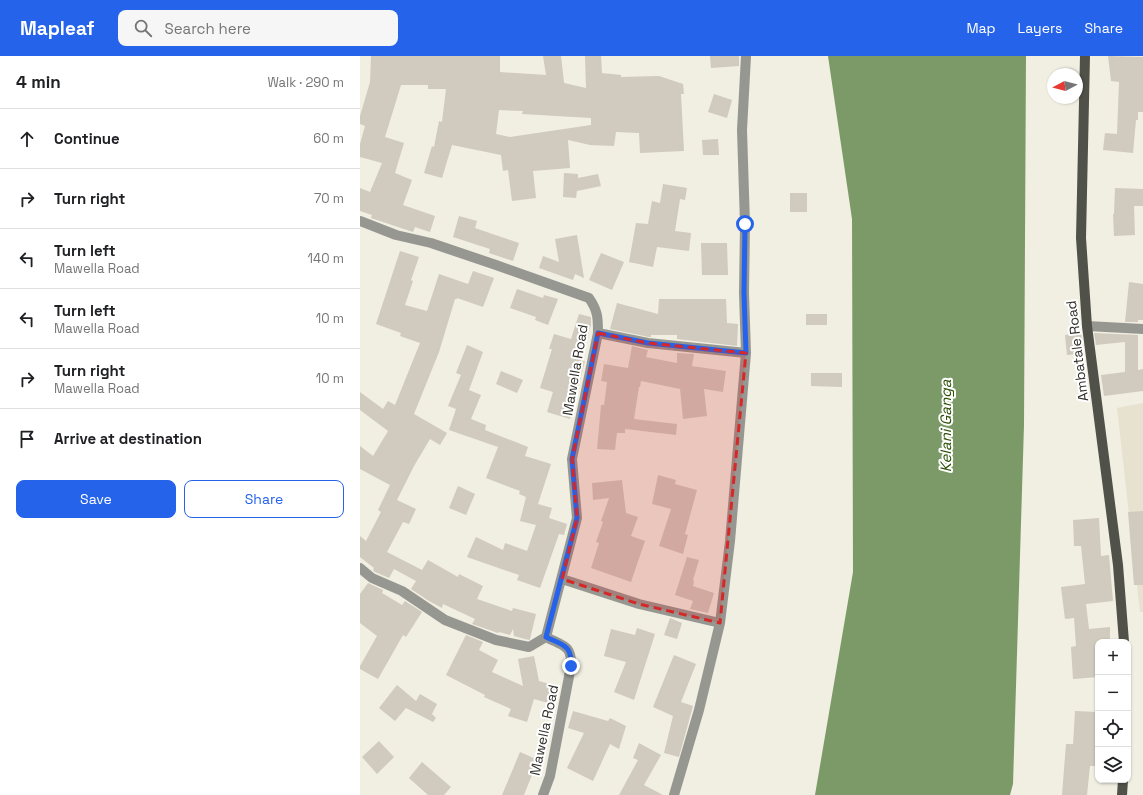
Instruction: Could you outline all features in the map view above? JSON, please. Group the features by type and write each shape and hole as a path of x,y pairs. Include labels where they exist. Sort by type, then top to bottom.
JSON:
{"main road":[{"name":"Ambatale Road","path":"1085,56 1081,238 1087,326 1118,564 1124,639"},
{"path":"1122,795 1123,783"}],"street":[{"path":"674,795 699,710 720,623 730,541 746,353 744,293 745,224 742,130 746,56"},
{"name":"Mawella Road","path":"360,221 396,235 431,243 496,264 589,298 594,305 598,316 598,333 572,459 577,518 546,637 566,647 572,655 550,776 543,795"},
{"path":"1087,326 1143,329"},
{"path":"598,333 648,343 746,353"},
{"path":"360,568 372,578 402,591 445,620 496,640 529,647 546,637"},
{"path":"562,579 639,604 720,623"}],"highlighted area":[{"path":"598,333 648,343 746,353 720,623 639,604 562,579 577,518 572,459"}],"shaded area":[{"path":"1143,403 1143,612 1140,612 1117,408"}],"water":[{"name":"Kelani Ganga","path":"828,56 1026,56 1024,425 1013,784 1010,795 815,795 853,572 852,219"}],"building":[{"path":"371,56 500,56 500,72 546,75 543,56 561,56 564,83 586,88 585,56 601,56 602,73 621,75 621,77 659,76 683,84 684,94 681,94 684,151 640,153 639,133 616,132 614,146 590,145 568,140 570,168 533,171 536,198 512,201 508,170 503,171 501,155 452,145 442,178 424,173 432,146 434,147 439,121 442,122 446,89 428,89 428,85 401,85 385,137 404,143 395,173 412,180 403,205 435,216 430,232 415,227 413,232 371,218 372,215 360,211 360,188 370,192 382,163 360,157 360,144 365,126 360,124 360,116 370,82","holes":["499,110 523,111 522,114 591,118 591,125 510,137 496,134"]},
{"path":"710,56 739,56 739,66 711,68"},
{"path":"1108,56 1143,57 1143,112 1138,112 1138,120 1136,120 1133,153 1103,150 1105,133 1117,134 1119,82 1111,81"},
{"path":"714,94 732,100 727,118 708,112"},
{"path":"718,139 719,155 703,155 702,140"},
{"path":"564,173 578,174 578,178 598,174 601,186 577,191 576,198 563,197"},
{"path":"663,184 687,188 685,200 680,199 675,231 691,233 689,251 657,247 653,267 629,262 636,223 648,224 652,201 660,203"},
{"path":"1115,188 1143,189 1143,206 1134,206 1135,235 1114,236 1113,214"},
{"path":"790,193 807,193 807,212 790,212"},
{"path":"459,216 477,221 475,228 519,243 513,261 489,253 490,249 453,237"},
{"path":"577,235 584,278 575,274 573,280 539,268 543,256 559,262 555,239"},
{"path":"701,243 727,243 728,275 702,275"},
{"path":"400,251 419,257 411,280 413,281 405,305 427,311 439,274 468,284 473,271 494,278 483,307 457,298 455,299 439,352 414,414 447,433 440,445 430,439 414,466 397,500 416,509 409,524 403,522 387,552 422,570 428,560 458,577 459,574 483,586 477,599 512,611 513,608 536,614 529,640 514,636 513,629 510,635 498,633 472,624 475,619 443,604 442,608 411,589 416,581 394,569 389,578 375,572 373,570 374,568 360,557 360,536 366,541 381,512 378,510 390,485 360,469 360,446 373,456 388,431 360,410 360,392 383,409 388,401 395,405 420,343 400,336 401,333 376,324"},
{"path":"601,253 624,262 612,290 589,280"},
{"path":"1129,282 1143,284 1143,320 1138,320 1138,322 1125,322"},
{"path":"517,289 543,298 544,295 558,299 548,325 535,320 536,317 510,308"},
{"path":"659,299 726,299 727,323 738,324 737,346 677,339 677,335 651,335 651,337 649,337 610,329 617,303 658,314"},
{"path":"579,314 591,317 591,325 581,361 585,361 570,419 547,412 553,392 540,388 552,349 549,349 554,334 571,339"},
{"path":"806,314 827,314 827,325 806,325"},
{"path":"1081,333 1083,346 1078,347 1079,354 1067,355 1065,335"},
{"path":"1094,333 1138,335 1138,370 1143,369 1143,391 1104,396 1101,375 1125,372 1125,342 1096,345"},
{"path":"467,345 483,352 469,390 481,395 471,419 486,425 485,430 528,447 525,456 551,464 538,504 552,508 549,518 567,524 564,535 559,534 540,588 517,580 519,575 467,557 476,537 503,550 505,543 527,551 536,525 520,521 526,497 519,494 520,491 486,478 498,447 449,430 456,409 448,406 461,375 456,373"},
{"path":"632,346 648,350 646,357 677,363 677,353 694,354 692,366 726,371 723,392 704,389 707,416 683,419 680,389 641,381 634,419 677,424 676,435 625,429 625,433 617,433 615,450 597,449 601,405 604,405 607,382 601,381 604,364 628,368"},
{"path":"501,371 523,380 517,393 496,384"},
{"path":"811,373 842,373 842,387 811,386"},
{"path":"658,475 676,480 675,484 697,490 685,534 688,535 683,554 659,546 671,509 652,504"},
{"path":"622,480 626,513 638,517 631,536 645,541 631,582 591,568 599,543 596,542 603,522 601,521 609,498 593,500 592,483"},
{"path":"458,486 475,494 466,515 449,508"},
{"path":"1143,511 1143,585 1134,585 1128,512"},
{"path":"1099,518 1101,556 1109,555 1113,601 1086,604 1089,629 1110,627 1110,639 1095,639 1095,677 1073,679 1071,647 1076,646 1074,618 1065,619 1061,587 1085,584 1081,546 1074,546 1073,520"},
{"path":"687,557 699,560 693,580 693,586 714,593 708,613 690,609 693,601 675,595"},
{"path":"368,583 383,590 382,593 402,605 405,601 422,612 406,637 403,635 378,679 360,669 360,666 377,636 360,623 360,594"},
{"path":"670,618 682,623 677,639 664,635"},
{"path":"637,628 655,634 634,700 614,692 626,662 604,656 611,629 635,635"},
{"path":"466,635 483,642 479,650 498,660 492,672 523,686 518,659 534,656 539,681 556,686 552,704 534,699 527,722 508,716 511,709 484,697 485,695 446,675"},
{"path":"674,655 696,664 681,702 693,706 679,757 664,753 673,716 653,707"},
{"path":"397,685 416,701 420,694 437,704 432,714 436,718 433,722 406,708 395,721 379,708"},
{"path":"573,711 608,721 610,718 626,726 619,749 610,744 593,781 567,768 584,733 568,728"},
{"path":"1075,711 1095,712 1095,766 1090,766 1087,795 1062,795 1066,744 1073,744"},
{"path":"379,741 394,757 377,774 362,757"},
{"path":"639,743 661,755 644,785 663,795 619,795 638,760 633,758"},
{"path":"520,752 538,760 524,795 502,795"},
{"path":"422,762 451,787 444,795 428,795 409,778"}],"route":[{"path":"571,666 572,655 566,647 546,637 577,518 572,459 598,333 648,343 709,348 746,353 744,293 745,224"}]}
